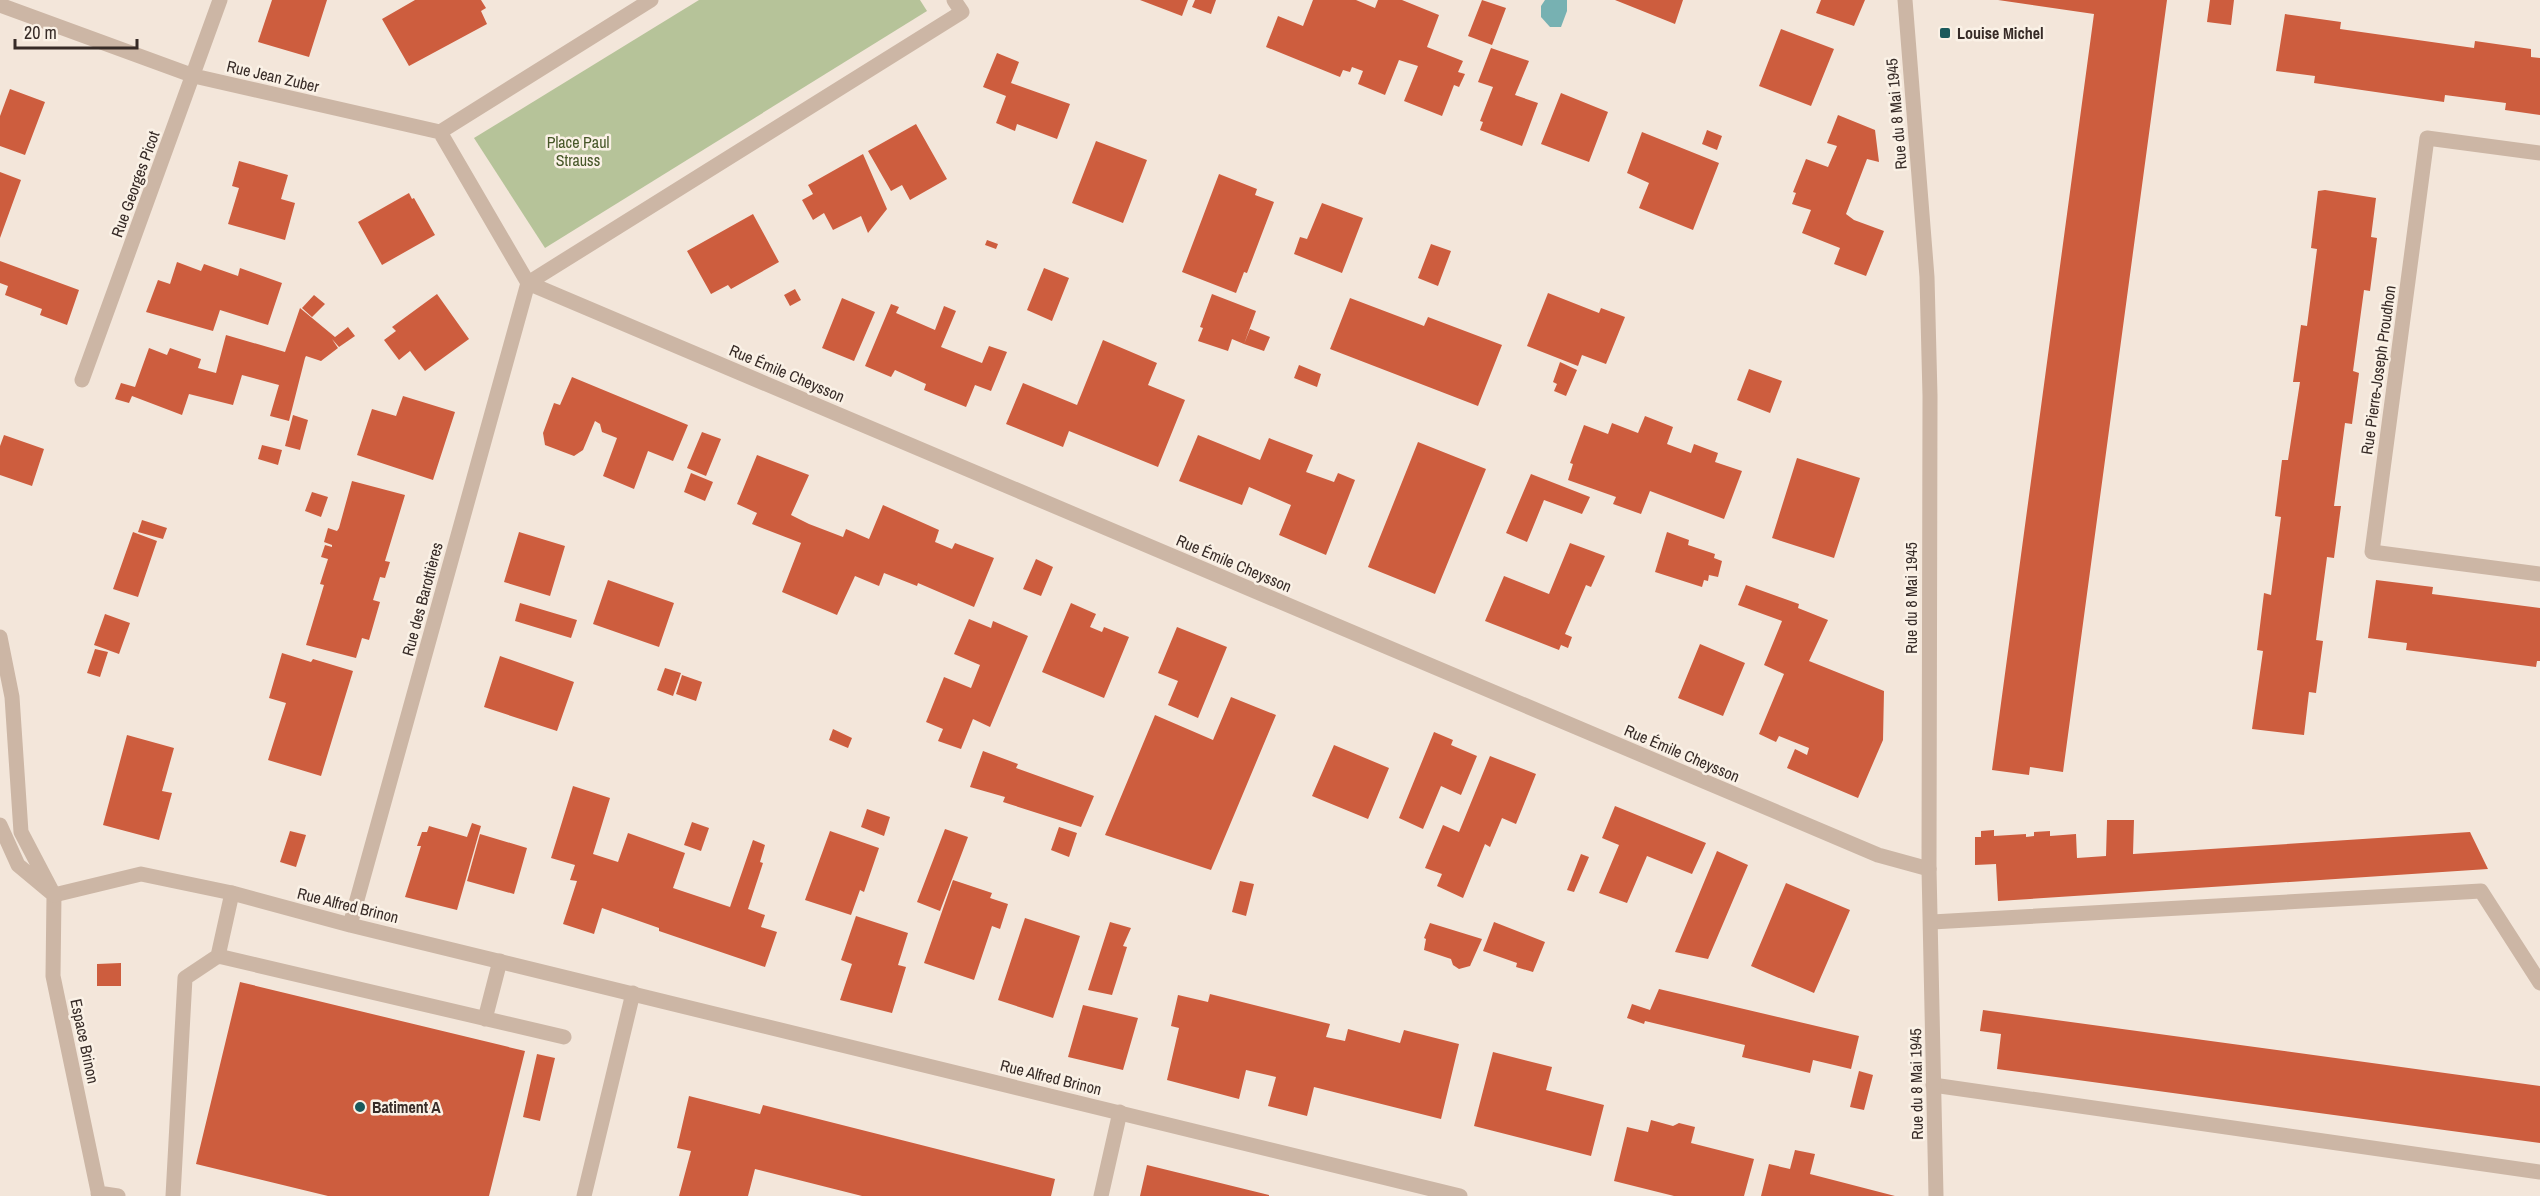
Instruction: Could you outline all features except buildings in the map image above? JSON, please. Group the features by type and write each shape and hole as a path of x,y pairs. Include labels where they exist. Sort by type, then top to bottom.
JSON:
{"street":[{"name":"Rue Georges Picot","path":"82,380 220,0"},
{"path":"651,0 440,132 528,283 962,12 954,0"},
{"name":"Rue du 8 Mai 1945","path":"1905,0 1927,277 1930,386 1929,869 1932,922 1936,1196"},
{"name":"Rue Jean Zuber","path":"0,5 194,76 440,132"},
{"name":"Rue Pierre-Joseph Proudhon","path":"2540,153 2427,138 2372,552 2540,574"},
{"name":"Rue Émile Cheysson","path":"528,283 1878,855 1929,869"},
{"name":"Rue des Barottières","path":"350,925 528,283"},
{"path":"0,637 12,697 21,832 54,895"},
{"path":"0,825 18,865 54,895"},
{"name":"Rue Alfred Brinon","path":"54,895 141,874 232,893 350,925 1460,1196"},
{"path":"1932,922 2481,891 2540,983"},
{"path":"173,1196 185,978 218,956 232,893"},
{"name":"Espace Brinon","path":"54,895 53,976 99,1194 118,1196"},
{"path":"218,956 564,1037"},
{"path":"485,1019 500,961"},
{"path":"584,1196 633,993"},
{"path":"1933,1085 2540,1172"},
{"path":"1101,1196 1119,1112"}],"green space":[{"name":"Place Paul Strauss","path":"699,0 920,0 927,11 545,248 474,138"}],"water":[{"path":"1545,0 1567,0 1567,11 1561,27 1550,27 1541,17 1541,6"}],"place":[{"name":"Louise Michel","path":"1945,33"},
{"name":"Batiment A","path":"360,1107"}]}
